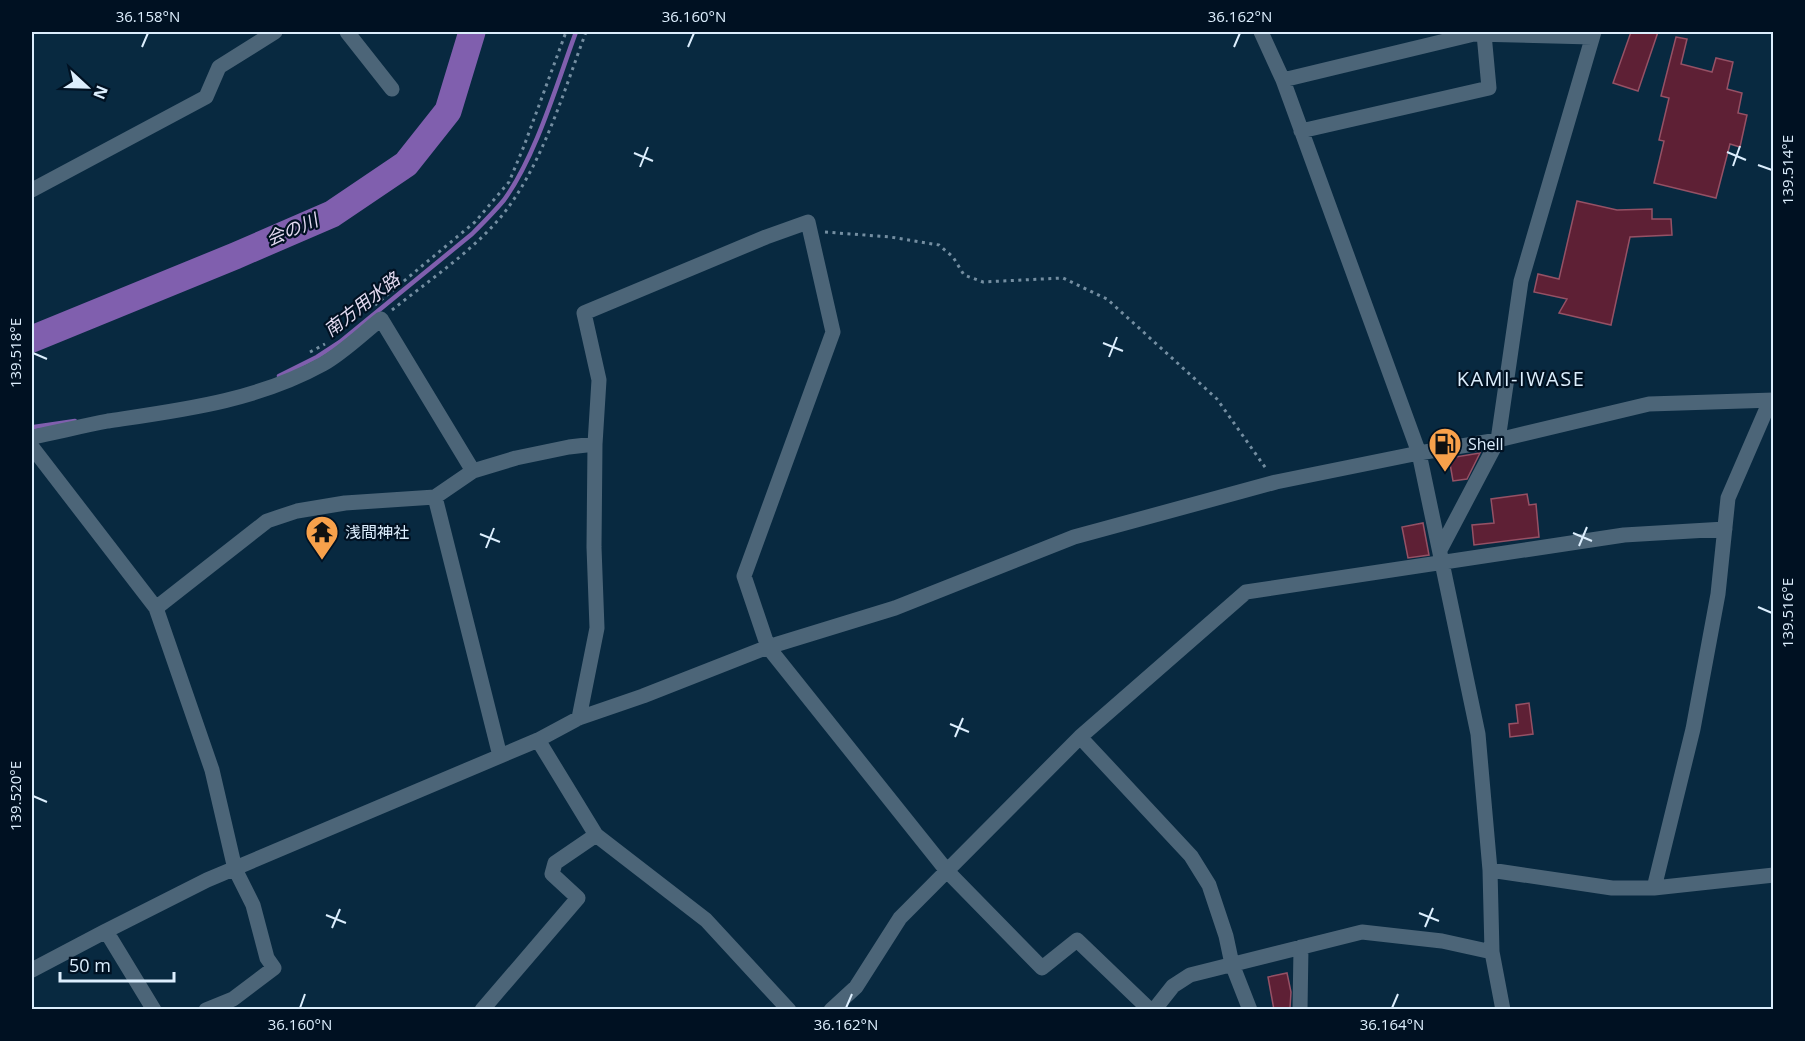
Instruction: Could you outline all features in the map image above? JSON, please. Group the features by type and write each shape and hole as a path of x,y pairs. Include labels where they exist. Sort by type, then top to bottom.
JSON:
{"street":[{"path":"32,190 206,97 219,67 275,32"},
{"path":"347,32 392,89"},
{"path":"1260,32 1283,80 1419,453 1478,734 1490,870 1492,952 1503,1010"},
{"path":"1283,80 1478,33 1593,34 1521,281 1498,440 1442,556"},
{"path":"1301,131 1489,88 1478,33"},
{"path":"579,718 597,628 594,547 595,444 599,380 584,313 766,237 808,222 833,332 744,576 768,648 947,871 1042,968 1077,940 1152,1010 1173,986 1190,975 1362,932 1442,941 1492,952"},
{"path":"32,437 242,398 325,363 374,315 473,471"},
{"path":"32,970 105,931 235,869 538,740 579,718 768,648 895,608 1074,537 1276,482 1419,453 1498,440 1649,404 1772,400 1728,498 1718,594 1693,729 1654,888"},
{"path":"156,608 267,521 297,511 345,503 435,497 473,471 516,458 595,444"},
{"path":"32,447 156,608 212,770 235,869 253,905 267,958 274,968 233,999 206,1010"},
{"path":"435,497 501,756"},
{"path":"831,1010 856,987 900,918 1080,737 1246,592 1442,556 1624,535 1725,529"},
{"path":"1080,737 1191,856 1209,885 1226,936 1232,964 1250,1010"},
{"path":"538,740 596,835 706,920 789,1010"},
{"path":"482,1010 578,898 552,874 555,863 596,835"},
{"path":"1490,870 1612,888 1654,888 1773,876"},
{"path":"105,931 154,1010"},
{"path":"1300,1010 1301,947"}],"path":[{"path":"374,315 475,222 509,182 566,32"},
{"path":"374,315 483,235 507,208 530,171 586,32"},
{"path":"811,232 890,237 939,245 953,257 964,275 983,282 1063,278 1107,299 1217,399 1276,482"},
{"path":"306,354 326,343"}],"building":[{"path":"1631,32 1658,32 1638,91 1613,83"},
{"path":"1676,37 1687,39 1681,64 1712,72 1716,58 1733,62 1727,89 1742,93 1738,113 1747,115 1740,147 1730,144 1716,198 1654,183 1664,141 1659,140 1669,98 1661,96"},
{"path":"1577,201 1617,210 1652,209 1652,219 1671,219 1672,235 1630,237 1611,325 1559,313 1567,299 1534,292 1538,274 1559,279"},
{"path":"1480,453 1467,479 1453,481 1449,458"},
{"path":"1527,494 1529,505 1536,504 1539,537 1474,545 1472,525 1494,523 1491,499"},
{"path":"1423,523 1429,555 1408,558 1402,527"},
{"path":"1529,703 1533,734 1510,737 1509,724 1518,723 1516,705"},
{"path":"1287,973 1291,992 1290,1008 1274,1010 1268,977"}],"waterway":[{"name":"会の川","path":"32,339 332,214 406,164 448,111 472,32"},
{"name":"南方用水路","path":"279,376 317,357 340,342 472,234 504,200 516,182 536,141 576,32"},
{"name":"南方用水路","path":"34,427 75,421"}],"place":[{"name":"Shell","path":"1445,473"},
{"name":"浅間神社","path":"322,561"}],"district":[{"name":"KAMI-IWASE","path":"1521,379"}]}
